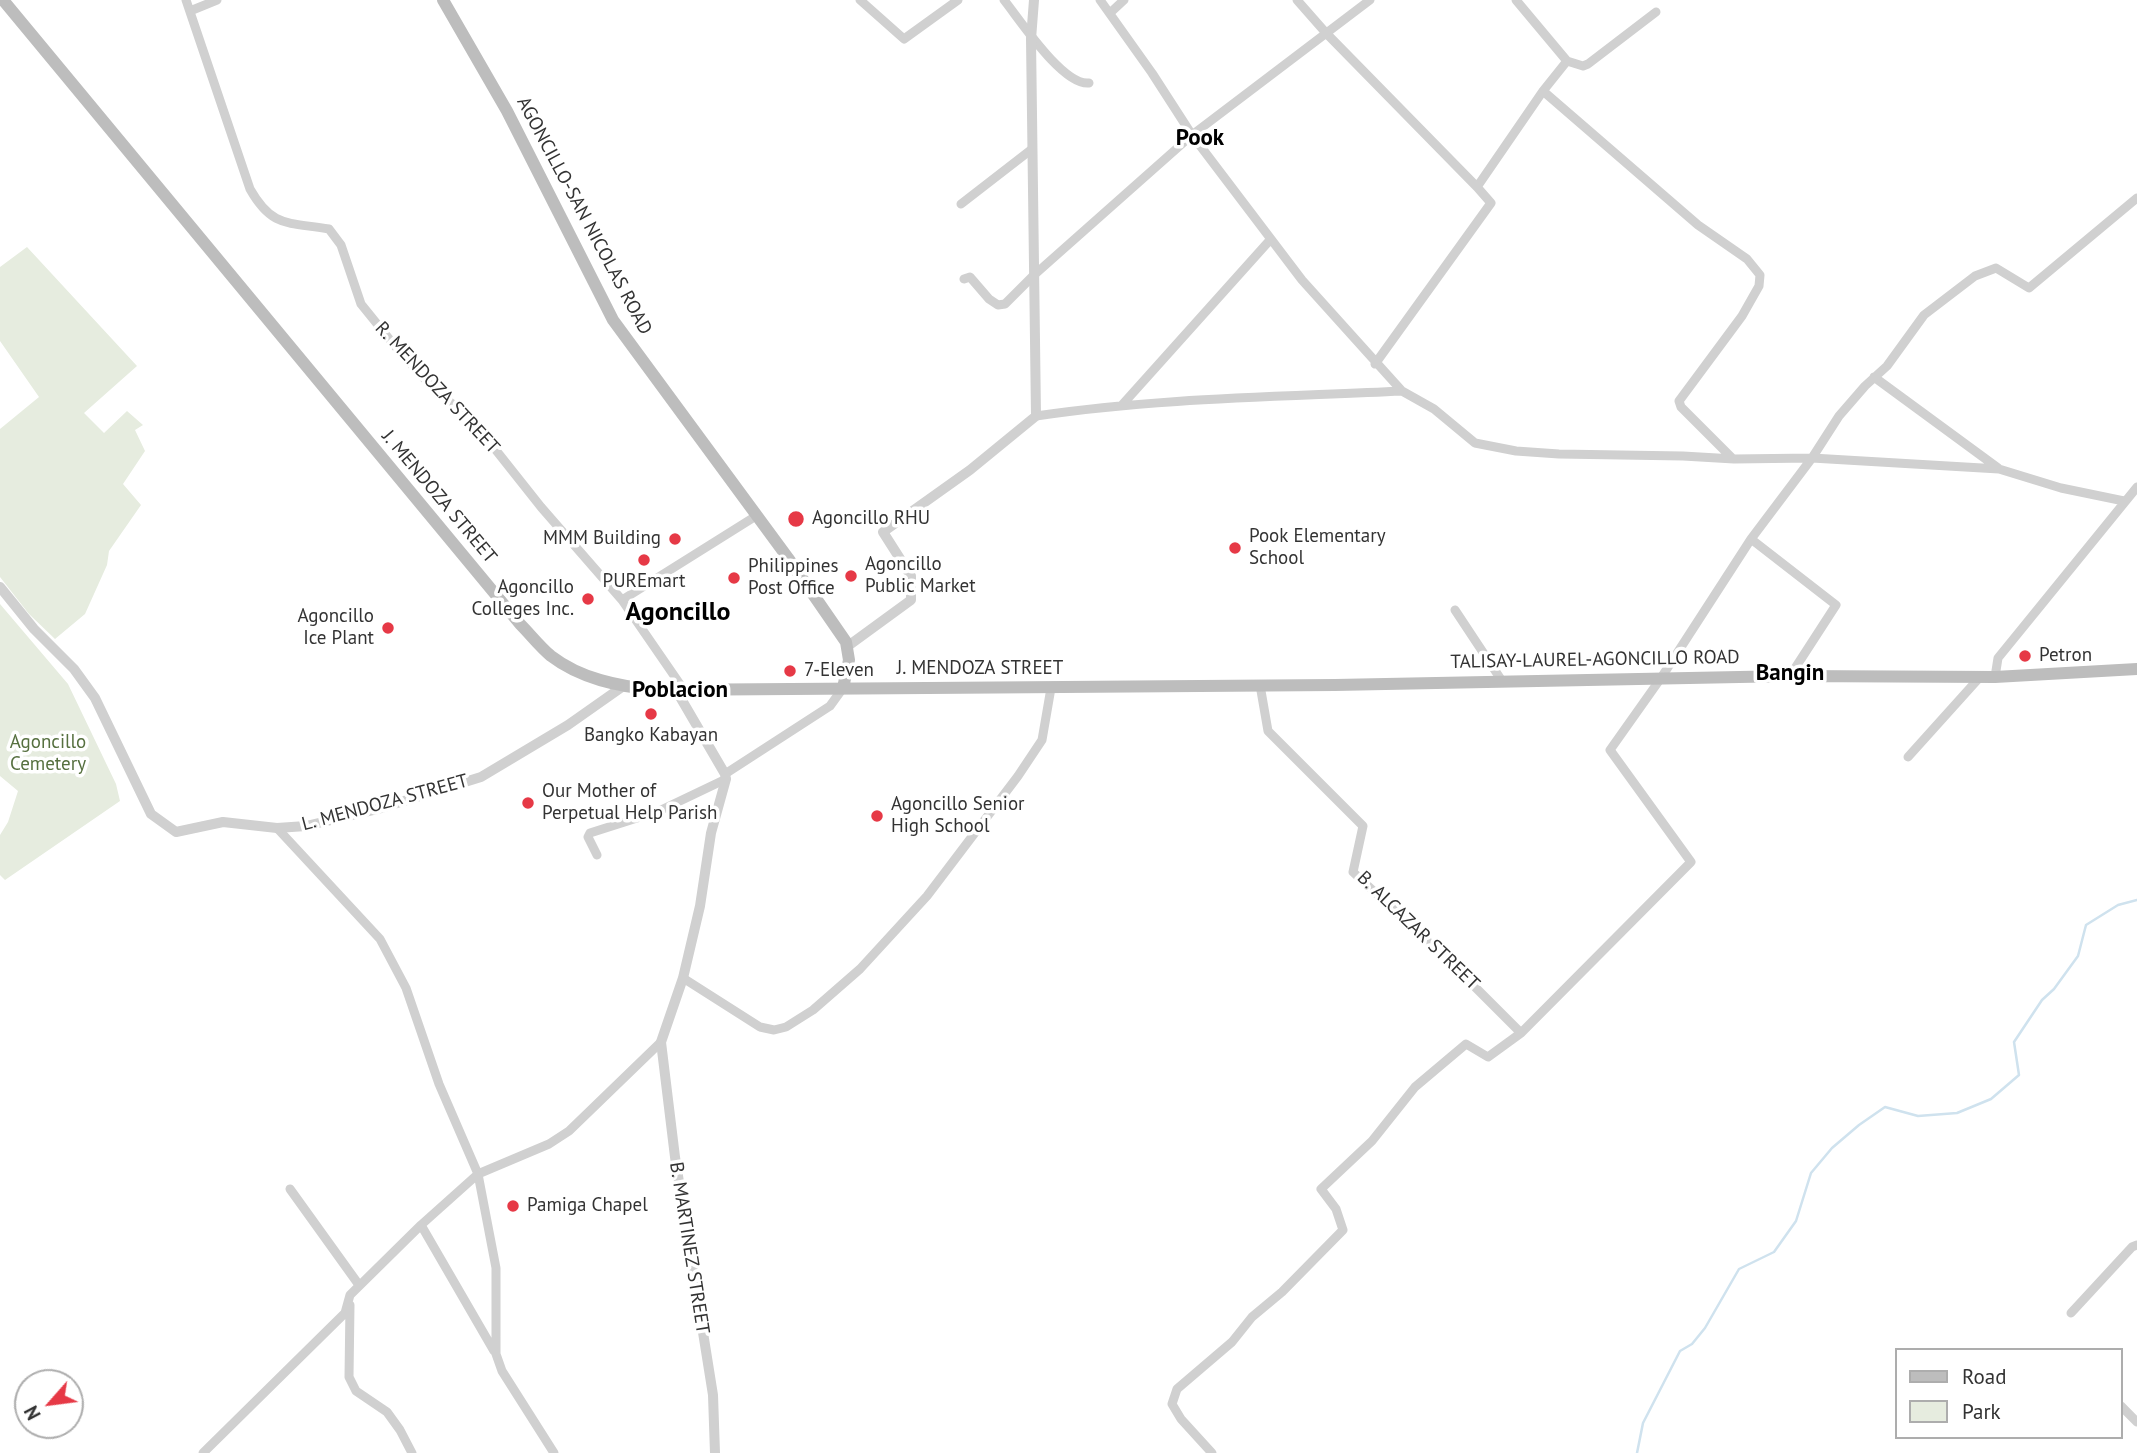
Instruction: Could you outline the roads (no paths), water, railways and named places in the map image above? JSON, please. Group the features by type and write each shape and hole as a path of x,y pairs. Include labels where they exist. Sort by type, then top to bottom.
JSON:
{"main road":[{"name":"AGONCILLO-SAN NICOLAS ROAD","path":"443,0 507,111 613,320 788,558 848,646"},
{"name":"J. MENDOZA STREET","path":"3,4 520,624 551,656 580,673 622,687 680,690 1179,686"},
{"path":"843,688 849,660 848,646"},
{"name":"TALISAY-LAUREL-AGONCILLO ROAD","path":"1179,686 1790,676 1995,677 2137,670"}],"street":[{"name":"R. MENDOZA STREET","path":"186,0 250,189 261,208 278,221 329,229 341,246 361,304 434,389 472,421 541,507 622,600 680,690 726,777"},
{"path":"190,11 217,0"},
{"path":"860,0 904,39 958,0"},
{"path":"1004,0 1031,39 1076,82 1089,83"},
{"path":"1034,0 1031,39 1036,416"},
{"path":"1100,0 1192,135 1270,240 1375,364 1402,391 1434,409 1475,443 1516,451 1559,454 1734,459 1812,457 1999,470 2061,488 2124,500"},
{"path":"1110,13 1124,0"},
{"path":"1297,0 1491,203 1375,364"},
{"path":"964,279 970,277 989,299 998,305 1005,304 1192,135 1370,0"},
{"path":"1516,0 1567,61 1583,66 1656,12"},
{"path":"1477,187 1567,61"},
{"path":"1543,91 1698,225 1747,259 1760,275 1759,286 1742,316 1679,401 1681,407 1734,459"},
{"path":"961,204 1032,149"},
{"path":"1212,1453 1171,1404 1177,1389 1232,1342 1252,1317 1282,1292 1343,1230 1336,1209 1321,1189 1371,1141 1415,1087 1466,1044 1488,1057 1521,1033 1691,862 1610,750 1661,678 1751,539 1839,416 1887,366 1924,315 1975,276 1996,268 2029,288 2137,198"},
{"path":"1122,405 1270,240"},
{"path":"1874,377 1999,470"},
{"path":"848,646 911,600 911,576 884,532 970,470 1036,416 1122,405 1402,391"},
{"path":"1995,677 1998,658 2137,487"},
{"path":"622,600 756,516"},
{"path":"1751,539 1836,606 1790,676"},
{"name":"L. MENDOZA STREET","path":"0,587 34,629 74,669 95,698 151,814 176,832 223,822 277,828 306,826 378,809 481,777 568,725 622,687"},
{"path":"1455,610 1502,681"},
{"path":"1909,757 1980,677"},
{"name":"B. ALCAZAR STREET","path":"1260,685 1268,731 1363,826 1353,872 1441,953 1521,1033"},
{"path":"597,855 588,837 590,833 659,811 726,777 830,706 843,688"},
{"path":"684,978 760,1027 774,1030 786,1027 813,1010 860,969 927,896 1018,776 1042,740 1051,688"},
{"path":"203,1453 345,1313 350,1295 421,1225 478,1174 549,1144 569,1130 661,1042 684,978 711,833 726,777"},
{"path":"277,828 380,939 407,988 439,1084 478,1174 496,1268 496,1354"},
{"name":"B. MARTINEZ STREET","path":"661,1042 675,1157 713,1395 715,1453"},
{"path":"290,1189 359,1285"},
{"path":"421,1225 496,1354 502,1371 554,1453"},
{"path":"2071,1313 2132,1247 2137,1245"},
{"path":"350,1295 349,1377 356,1391 387,1412 412,1453"},
{"path":"2123,1408 2137,1422"}],"waterway":[{"path":"1637,1453 1643,1423 1680,1351 1692,1344 1705,1328 1739,1269 1774,1252 1796,1221 1811,1173 1832,1148 1885,1107 1918,1116 1957,1113 1991,1099 2019,1075 2014,1042 2042,1000 2054,989 2078,956 2086,925 2118,905 2137,900"}],"place":[{"name":"Agoncillo RHU","path":"796,519"},
{"name":"MMM Building","path":"675,539"},
{"name":"Pook Elementary School","path":"1235,548"},
{"name":"PUREmart","path":"644,560"},
{"name":"Agoncillo Public Market","path":"851,576"},
{"name":"Philippines Post Office","path":"734,578"},
{"name":"Agoncillo Colleges Inc.","path":"588,599"},
{"name":"Agoncillo Ice Plant","path":"388,628"},
{"name":"Petron","path":"2025,656"},
{"name":"7-Eleven","path":"790,671"},
{"name":"Bangko Kabayan","path":"651,714"},
{"name":"Our Mother of Perpetual Help Parish","path":"528,803"},
{"name":"Agoncillo Senior High School","path":"877,816"},
{"name":"Pamiga Chapel","path":"513,1206"}],"district":[{"name":"Pook","path":"1200,138"},
{"name":"Agoncillo","path":"678,613"},
{"name":"Bangin","path":"1790,673"},
{"name":"Poblacion","path":"680,690"}],"park label":[{"name":"Agoncillo Cemetery","path":"48,754"}]}
